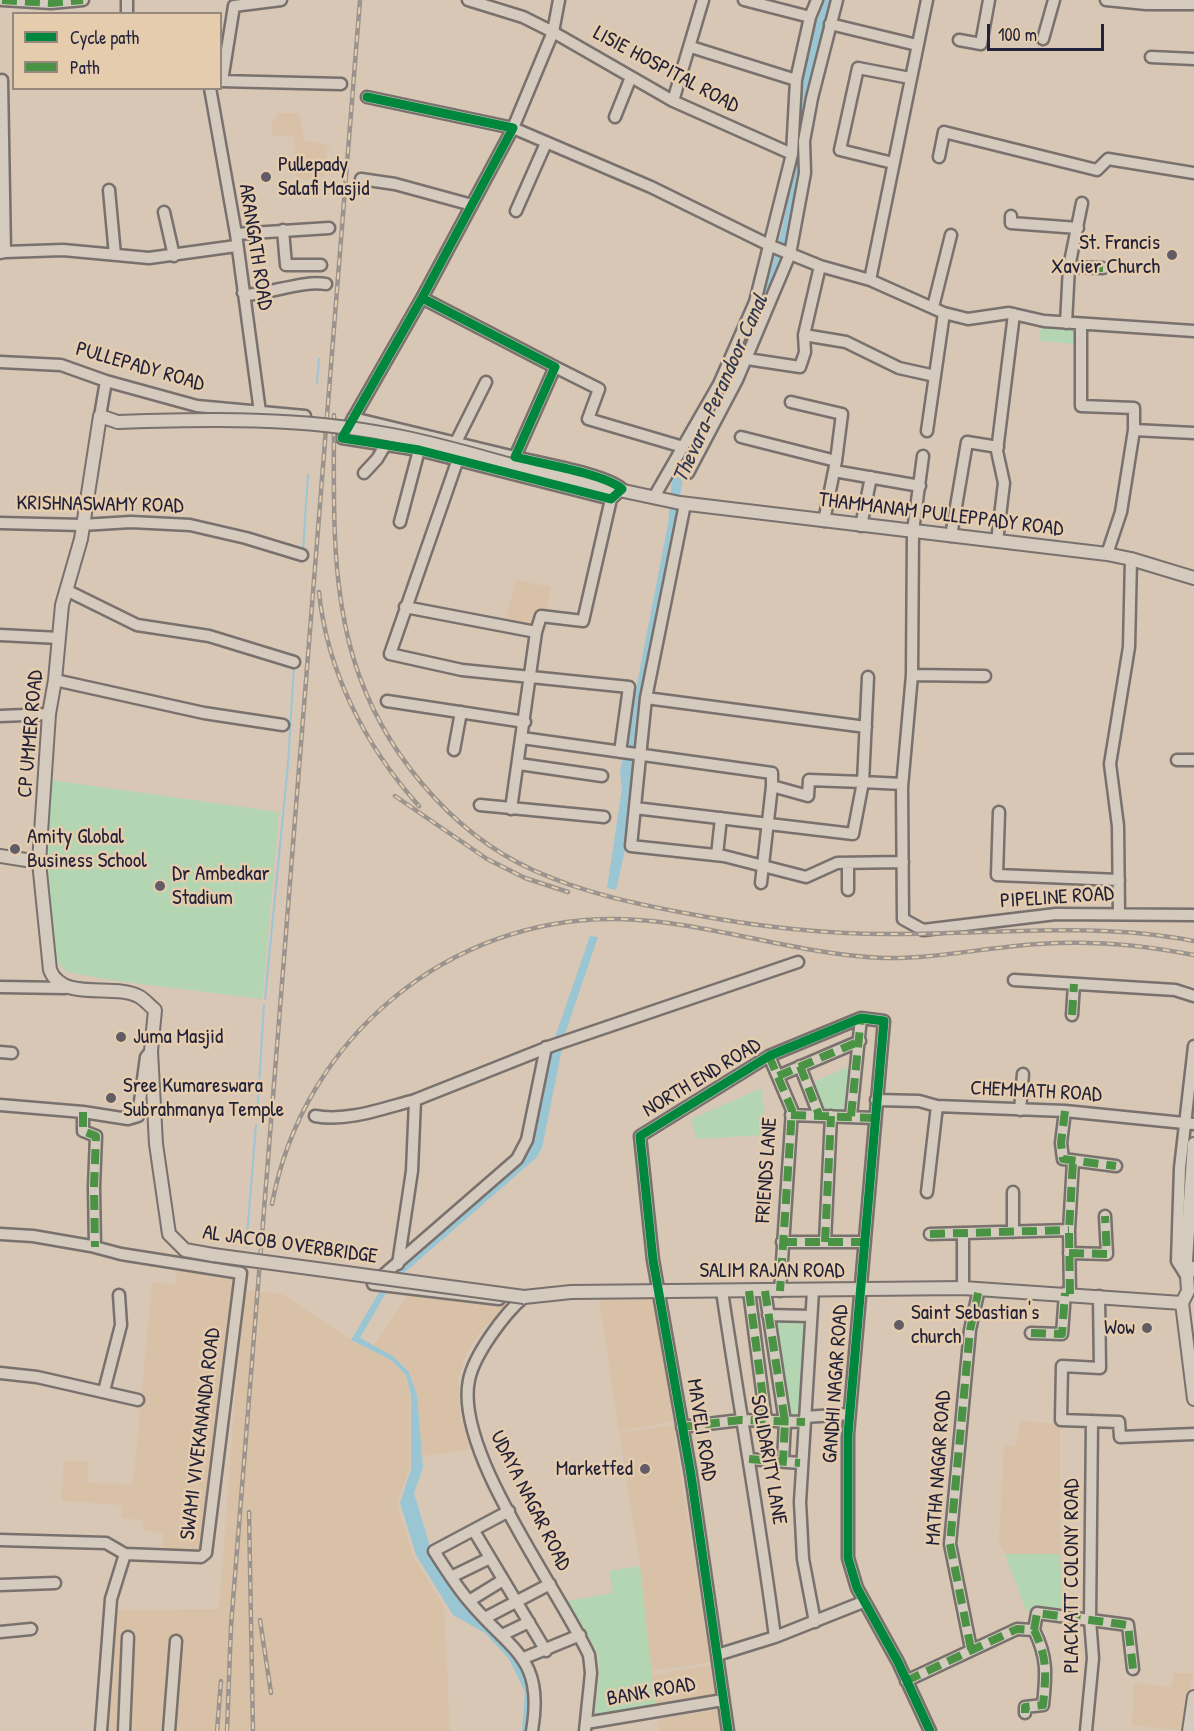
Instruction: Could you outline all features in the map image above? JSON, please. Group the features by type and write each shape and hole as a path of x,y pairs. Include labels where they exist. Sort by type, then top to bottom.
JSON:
{"main road":[{"path":"100,416 118,422"},
{"name":"CP UMMER ROAD","path":"66,988 56,980 50,970 39,862 49,714 59,638 66,590 82,525 100,416"},
{"name":"THAMMANAM PULLEPPADY ROAD","path":"118,422 218,419 325,424 422,441 678,503 1107,554 1194,578"},
{"path":"98,429 118,422"},
{"path":"0,856 39,862"},
{"path":"66,988 121,991 140,997 155,1010 151,1051"},
{"name":"AL JACOB OVERBRIDGE","path":"151,1051 156,1144 165,1213 169,1234 185,1250 521,1299"},
{"path":"1194,1144 1188,1298 1194,1399"},
{"path":"1165,1303 1178,1293 1189,1268"},
{"name":"SALIM RAJAN ROAD","path":"521,1299 571,1292 963,1288 1099,1296 1165,1303 1188,1298"},
{"path":"1189,1731 1194,1697"}],"street":[{"path":"2,0 51,3 83,0"},
{"path":"222,75 234,6 281,0"},
{"name":"LISIE HOSPITAL ROAD","path":"468,0 523,17 673,101 792,154"},
{"path":"559,0 553,32 513,128 422,298 342,438 419,450 612,498"},
{"path":"673,101 691,47 703,0"},
{"path":"744,0 810,17"},
{"path":"654,497 719,384 755,303 772,247 792,154 796,80 810,17 817,0"},
{"path":"688,473 747,359 788,253 805,173 804,141 812,98 837,0"},
{"path":"870,280 927,0"},
{"path":"959,40 981,44 989,0"},
{"path":"1043,39 1054,0"},
{"path":"1106,0 1194,4"},
{"path":"830,24 917,45"},
{"path":"691,47 796,80"},
{"path":"1151,57 1194,59"},
{"path":"893,163 840,150 858,68 910,78"},
{"path":"615,117 631,77"},
{"path":"1,80 2,253 63,250 149,258 236,246"},
{"path":"222,81 340,84"},
{"name":"ARANGATH ROAD","path":"210,90 236,234 260,412"},
{"path":"367,97 513,128 651,187 772,247 820,266 870,280 944,314 969,319 1014,314 1081,325 1194,331"},
{"path":"939,157 944,132 1097,170 1108,159 1194,173"},
{"path":"516,211 546,143"},
{"path":"361,179 395,184 472,205"},
{"path":"109,190 116,255"},
{"path":"1066,323 1069,267 1082,204"},
{"path":"164,212 174,256"},
{"path":"1011,216 1011,223 1078,228"},
{"path":"236,234 329,228"},
{"path":"283,230 286,266 321,265"},
{"path":"933,307 951,235"},
{"path":"747,359 800,367 805,352 804,335 820,266"},
{"path":"1069,267 1103,268"},
{"path":"243,293 247,295 279,291 314,281 326,284"},
{"path":"422,298 599,389 588,419 683,447"},
{"path":"927,431 944,314"},
{"path":"997,542 1004,483 998,447 1014,314"},
{"path":"1081,325 1081,406 1134,408 1134,430 1121,512 1107,554"},
{"path":"804,335 846,342 899,368 935,376"},
{"name":"PULLEPADY ROAD","path":"0,362 61,365 106,381 197,406 305,416"},
{"path":"515,457 555,367"},
{"name":"CP UMMER ROAD","path":"100,416 106,381"},
{"path":"456,442 486,382"},
{"path":"790,402 842,414 824,521"},
{"path":"353,418 596,477 616,484 622,489 612,498 583,621 542,616 536,632 511,809"},
{"path":"1134,430 1194,433"},
{"path":"741,437 871,477 920,486"},
{"path":"951,536 967,442 998,447"},
{"path":"364,473 377,459 386,444"},
{"path":"400,522 419,450"},
{"path":"678,503 638,754 631,846 717,855 806,877 837,863 903,862 902,784 912,675 913,531 923,456"},
{"path":"458,459 390,654 462,670 629,687 621,752"},
{"path":"861,525 871,477"},
{"name":"KRISHNASWAMY ROAD","path":"0,523 82,525 131,522 190,525 246,538 303,555"},
{"path":"1119,914 1118,826 1110,764 1129,648 1131,559"},
{"path":"66,590 136,625 209,636 294,662"},
{"path":"405,607 536,632"},
{"path":"0,635 59,638"},
{"path":"912,675 985,676"},
{"path":"635,808 769,822 853,834 863,782 868,677"},
{"path":"55,680 204,713 283,725"},
{"path":"646,698 866,727"},
{"path":"387,701 525,722"},
{"path":"454,750 461,712"},
{"path":"0,716 49,714"},
{"path":"522,738 772,772 769,822 761,883"},
{"path":"1177,760 1194,760"},
{"path":"519,764 602,776"},
{"path":"772,786 808,796 809,780 902,784"},
{"path":"480,805 604,817"},
{"path":"999,812 997,875 1119,880"},
{"path":"717,855 721,818"},
{"name":"PIPELINE ROAD","path":"903,862 903,919 923,930 1056,914 1194,915"},
{"path":"848,863 848,891"},
{"path":"315,1116 325,1118 368,1113 416,1100 548,1047 798,962"},
{"path":"1014,980 1175,990 1194,996"},
{"path":"1072,1015 1074,984"},
{"path":"0,987 66,988"},
{"path":"851,1116 861,1018"},
{"name":"NORTH END ROAD","path":"640,1136 769,1056 861,1018 884,1021"},
{"name":"GANDHI NAGAR ROAD","path":"884,1021 862,1290 849,1414 848,1558 863,1602 930,1731"},
{"path":"778,1076 860,1041"},
{"path":"1189,1268 1177,1261 1180,1168 1189,1123 1194,1046"},
{"path":"521,1299 372,1284 398,1264 517,1159 527,1140 548,1047"},
{"path":"0,1105 83,1112 128,1119 138,1116 146,1057 151,1051"},
{"path":"0,1052 12,1053"},
{"name":"FRIENDS LANE","path":"769,1056 791,1114 780,1291"},
{"path":"800,1066 819,1115"},
{"path":"1020,1110 1023,1074"},
{"path":"398,1264 412,1171 416,1100"},
{"name":"CHEMMATH ROAD","path":"876,1100 920,1101 937,1106 1065,1112 1189,1123"},
{"path":"927,1192 937,1106"},
{"path":"0,1235 33,1236 95,1247 96,1137 83,1131 83,1112"},
{"path":"1065,1112 1061,1152 1063,1159 1116,1166"},
{"path":"791,1114 875,1118"},
{"path":"825,1242 831,1116"},
{"name":"MAVELI ROAD","path":"640,1136 659,1291 728,1731"},
{"path":"1031,1333 1062,1334 1067,1294 1073,1162"},
{"path":"1013,1192 1013,1232"},
{"path":"1069,1253 1107,1254 1105,1215"},
{"path":"930,1234 1069,1230"},
{"path":"963,1233 963,1288"},
{"path":"782,1242 865,1242"},
{"name":"SWAMI VIVEKANANDA ROAD","path":"95,1247 121,1254 241,1273 206,1553 201,1557 125,1554"},
{"name":"MATHA NAGAR ROAD","path":"971,1649 950,1544 970,1330 979,1289"},
{"name":"SOLIDARITY LANE","path":"722,1291 775,1637"},
{"path":"749,1291 766,1421"},
{"path":"765,1291 785,1422 783,1461"},
{"path":"813,1291 800,1463 803,1558 815,1622"},
{"path":"104,1391 121,1324 119,1295"},
{"path":"1099,1296 1100,1368 1062,1366 1060,1420 1119,1422 1120,1437 1194,1434"},
{"name":"UDAYA NAGAR ROAD","path":"521,1299 477,1356 469,1381 470,1423 479,1450 509,1511 580,1635 589,1655 591,1673 586,1727"},
{"path":"768,1315 811,1316"},
{"path":"0,1373 37,1377 138,1400"},
{"path":"682,1427 741,1420 785,1422 849,1414"},
{"name":"PLACKATT COLONY ROAD","path":"1086,1731 1093,1658 1090,1620 1092,1421"},
{"path":"749,1459 800,1463"},
{"path":"509,1511 474,1532 434,1551 469,1601 524,1658 534,1683 536,1708 532,1731"},
{"path":"474,1532 546,1650"},
{"path":"0,1540 106,1543 125,1554 111,1599 101,1731"},
{"path":"451,1577 490,1558"},
{"path":"469,1601 503,1580"},
{"path":"0,1586 55,1583"},
{"path":"485,1618 550,1584"},
{"path":"717,1655 775,1637 863,1602"},
{"path":"1025,1713 1025,1707 1043,1705 1044,1652 1034,1630 1037,1613 1128,1624 1133,1669"},
{"path":"502,1635 529,1622"},
{"path":"0,1632 31,1629"},
{"path":"906,1681 1017,1629 1034,1630"},
{"path":"524,1658 580,1635"},
{"path":"124,1731 128,1637"},
{"path":"169,1731 176,1641"},
{"name":"BANK ROAD","path":"586,1727 723,1700"}],"shaded area":[{"path":"276,113 299,113 305,141 332,146 327,149 324,177 296,180 294,137 272,135 272,122 275,120"},
{"path":"516,580 551,587 546,617 534,632 504,626"},
{"path":"177,1270 234,1276 207,1491 203,1551 199,1555 163,1552 163,1534 143,1529 142,1520 121,1518 122,1505 61,1501 64,1461 88,1461 88,1483 133,1484 152,1282 176,1285"},
{"path":"243,1290 282,1294 357,1344 391,1360 405,1375 410,1397 409,1469 397,1504 413,1556 444,1606 450,1731 105,1731 117,1610 219,1609"},
{"path":"409,1294 508,1304 480,1332 466,1354 458,1380 461,1420 472,1449 422,1456 417,1395 410,1372 402,1363 373,1346"},
{"path":"654,1298 673,1421 619,1431 599,1299"},
{"path":"1020,1421 1060,1424 1060,1554 1005,1554 999,1542 1004,1446 1016,1446"},
{"path":"673,1425 710,1662 651,1671 640,1566 619,1433"},
{"path":"711,1665 715,1694 655,1704 652,1675"},
{"path":"1174,1673 1193,1673 1184,1730 1132,1726 1134,1683 1171,1687"},
{"path":"717,1710 721,1731 659,1731 657,1719"}],"green space":[{"path":"1041,323 1078,327 1076,344 1039,341"},
{"name":"Dr Ambedkar Stadium","path":"51,780 279,812 262,999 110,980 67,972 57,962 45,864"},
{"path":"851,1065 844,1112 822,1113 814,1082"},
{"path":"762,1088 765,1135 696,1139 691,1119"},
{"path":"774,1319 804,1319 799,1419 789,1419"},
{"path":"1005,1554 1060,1554 1063,1612 1026,1611"},
{"path":"640,1566 655,1704 595,1716 599,1675 598,1654 566,1601 613,1593 609,1571"}],"water":[{"name":"Thevara-Perandoor Canal","path":"824,0 835,0 785,257 746,355 683,474 677,523 660,602 643,701 626,846 616,890 607,888 622,789 620,772 668,524 672,478 760,301 772,265 785,215 804,75"},
{"path":"590,936 598,937 565,1034 542,1148 536,1158 404,1273 387,1291 360,1338 393,1356 409,1372 417,1395 423,1468 414,1493 431,1550 524,1658 533,1683 530,1731 522,1731 525,1692 509,1659 485,1633 453,1615 416,1555 400,1503 411,1469 411,1396 406,1375 391,1360 351,1340 381,1289 397,1271 464,1210 529,1142 554,1040"}],"waterway":[{"path":"317,383 319,359"},
{"path":"303,550 308,475"},
{"path":"265,999 288,764 294,665"},
{"path":"257,1117 264,1005"},
{"path":"246,1248 256,1125"}],"railway":[{"path":"227,1731 231,1626 360,0"},
{"path":"334,415 334,508 337,569 346,630 366,693 400,755 422,784 473,834 502,854 552,878 610,897 690,914 763,926 862,934 1080,930 1156,935 1194,941"},
{"path":"319,592 323,622 331,651 352,707 382,759 419,806"},
{"path":"395,796 487,859 525,878 568,892"},
{"path":"272,1204 289,1144 315,1089 351,1040 393,998 443,964 497,939 557,924 619,919 685,926 851,956 923,957 1058,943 1136,946 1194,955"},
{"path":"249,1512 253,1731"},
{"path":"260,1620 271,1693"},
{"path":"217,1731 221,1681"}],"marked path":[{"path":"2,0 51,3 83,0"},
{"path":"1069,267 1103,268"},
{"path":"1072,1015 1074,984"},
{"path":"851,1116 861,1018"},
{"path":"778,1076 860,1041"},
{"path":"769,1056 792,1110 780,1291"},
{"path":"800,1066 819,1115"},
{"path":"1065,1111 1061,1143 1063,1159 1116,1166"},
{"path":"83,1112 83,1131 96,1136 95,1247"},
{"path":"791,1115 875,1118"},
{"path":"825,1242 831,1116"},
{"path":"1070,1294 1069,1230 1073,1162"},
{"path":"1069,1253 1107,1254 1105,1216"},
{"path":"930,1234 1069,1230"},
{"path":"782,1242 865,1242"},
{"path":"971,1649 950,1544 970,1330 979,1289"},
{"path":"749,1291 766,1421"},
{"path":"765,1291 785,1422 783,1461"},
{"path":"1031,1333 1062,1334 1065,1293"},
{"path":"682,1427 741,1420 805,1422"},
{"path":"749,1459 800,1463"},
{"path":"1034,1630 1037,1613 1128,1625 1133,1669"},
{"path":"906,1681 1017,1629 1034,1630 1044,1658 1043,1705 1025,1707 1025,1713"}],"cycle path":[{"path":"367,97 513,128 422,298 342,438 419,450 611,499 622,489 587,474 515,457 555,367 422,298"},
{"path":"728,1731 691,1475 653,1260 640,1136 769,1056 861,1018 884,1021 848,1434 848,1558 857,1588 898,1662 930,1731"}],"place":[{"name":"Pullepady Salafi Masjid","path":"266,177"},
{"name":"St. Francis Xavier Church","path":"1172,255"},
{"name":"Amity Global Business School","path":"15,849"},
{"name":"Dr Ambedkar Stadium","path":"160,886"},
{"name":"Juma Masjid","path":"121,1037"},
{"name":"Sree Kumareswara Subrahmanya Temple","path":"111,1098"},
{"name":"Saint Sebastian's church","path":"899,1325"},
{"name":"Wow","path":"1147,1328"},
{"name":"Marketfed","path":"645,1469"}]}
